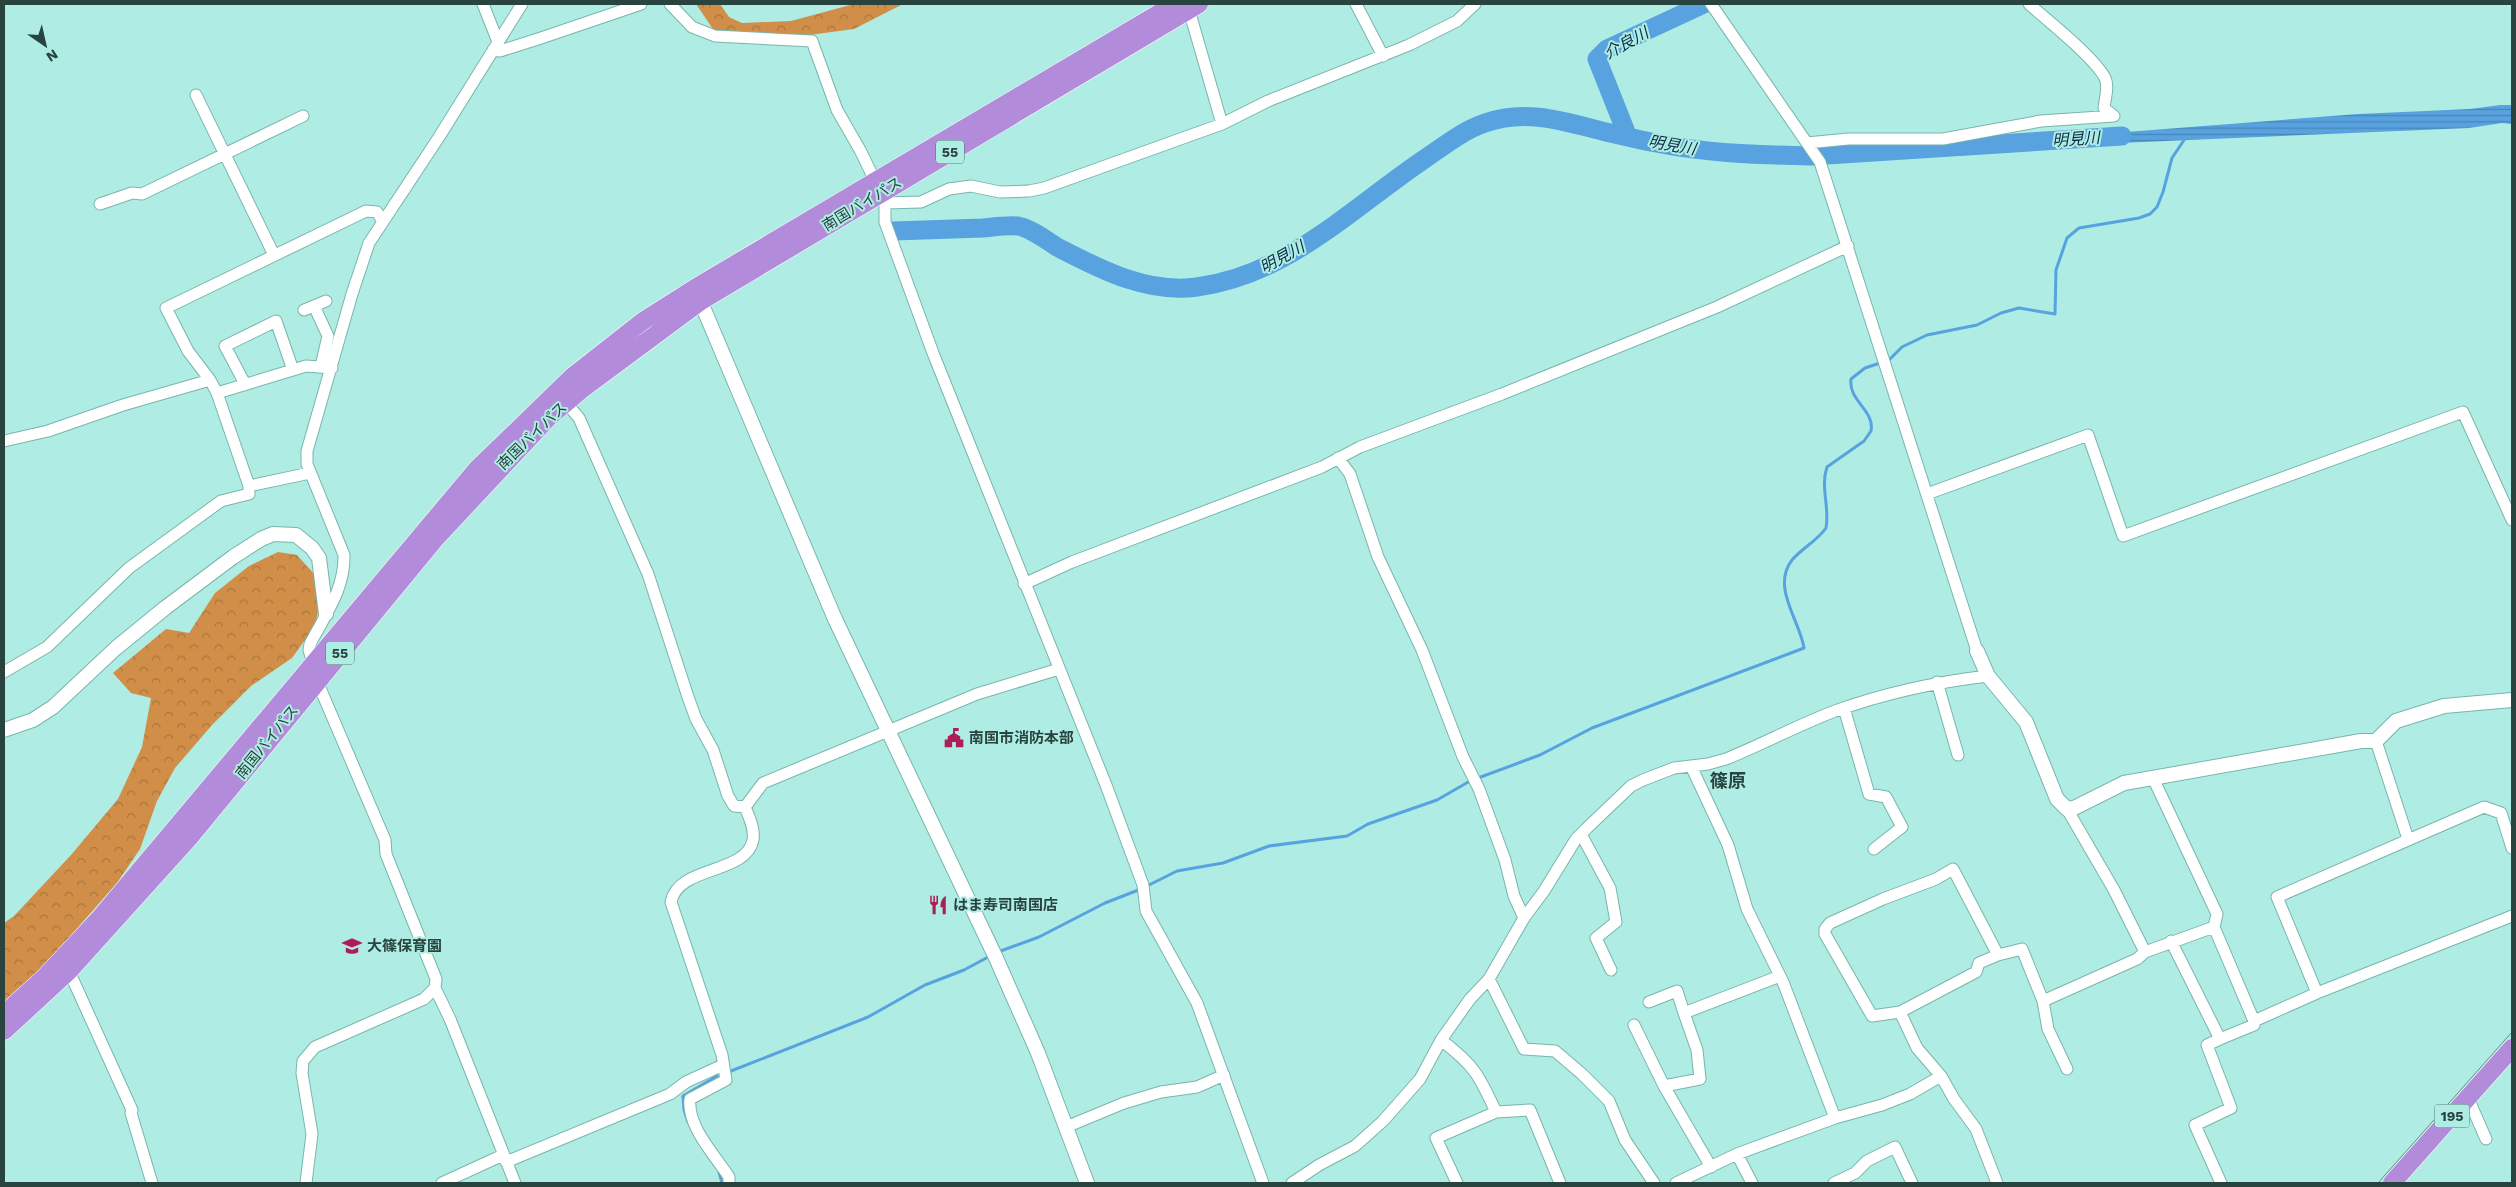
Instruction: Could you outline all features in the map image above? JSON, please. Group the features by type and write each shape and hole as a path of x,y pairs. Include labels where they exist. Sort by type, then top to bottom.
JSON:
{"highway":[{"name":"南国バイパス","path":"4,1014 86,934 315,671 526,440 561,397 643,321 698,295 880,192 1188,6"},
{"name":"南国バイパス","path":"4,1031 69,971 189,838 315,671"},
{"name":"195","path":"2392,1183 2512,1048"}],"street":[{"path":"483,4 496,46 500,51 641,4"},
{"path":"515,1183 450,1019 435,988 436,979 386,854 385,840 315,671 310,644 340,588 345,570 344,555 307,464 307,451 326,367 369,243 522,4"},
{"path":"670,4 692,26 715,36 812,41 837,110 860,150 880,192 885,222 934,353 1143,888 1146,911 1197,1003 1263,1183"},
{"path":"1356,4 1383,56"},
{"path":"880,192 921,202 949,189 971,186 1000,192 1029,191 1044,188 1222,124 1268,101 1383,56 1458,21 1476,4"},
{"path":"1810,146 1839,140 1943,138 2041,121 2114,116 2104,108 2106,78 2094,64 2029,4"},
{"path":"1716,5 1820,162 1977,652 1988,676 2026,722 2057,798 2067,809 2114,890 2145,952"},
{"path":"1188,6 1222,124"},
{"path":"196,94 274,255"},
{"path":"100,204 132,193 142,194 303,116"},
{"path":"4,672 47,647 129,568 221,501 249,494 250,486 217,393 210,380 188,352 166,308 366,211 377,212 383,222"},
{"path":"1024,584 1072,562 1322,467 1360,447 1502,394 1717,307 1848,246"},
{"path":"698,295 835,619 994,954 1038,1053 1087,1183"},
{"path":"326,301 309,308 328,336 326,367"},
{"path":"245,384 225,346 276,321 293,370"},
{"path":"217,393 306,366 326,367"},
{"path":"4,440 48,431 123,404 210,380"},
{"path":"561,397 579,418 648,574 696,719 713,750 728,796 734,806 746,806"},
{"path":"1927,494 2088,435 2123,536 2463,412 2512,520"},
{"path":"1338,458 1350,474 1378,556 1422,650 1505,860 1514,896 1524,918"},
{"path":"250,486 310,472"},
{"path":"4,730 33,720 53,707 116,648 165,608 233,557 261,539 273,534 296,535 312,548 319,558 326,614"},
{"path":"729,1183 729,1177 694,1124 689,1108 690,1100 726,1080 672,902 673,892 682,883 734,861 748,851 753,839 746,806 763,782 977,694 1059,669"},
{"path":"1292,1183 1318,1165 1355,1146 1384,1121 1420,1079 1441,1040 1470,999 1489,979 1524,918 1581,834 1631,786 1674,768 1726,759 1844,708 1937,682 1988,676"},
{"path":"1937,682 1958,755"},
{"path":"2067,809 2074,808 2124,783 2376,741 2396,721 2444,706 2512,700"},
{"path":"1844,708 1869,794 1886,797 1902,827 1874,849"},
{"path":"2376,741 2408,839"},
{"path":"1691,766 1728,845 1754,928 1780,976 1835,1118"},
{"path":"2153,778 2217,914 2214,927 2254,1021 2254,1025 2207,1045 2231,1108 2195,1125 2221,1183"},
{"path":"2317,993 2277,897 2484,806 2500,813 2512,848"},
{"path":"1581,834 1610,888 1616,922 1596,938 1611,970"},
{"path":"1998,955 1953,869 1936,879 1883,899 1830,923 1825,929 1825,934 1872,1016 1900,1012 1976,972 1979,963 2022,948 2043,1001 2048,1029 2067,1069"},
{"path":"2254,1021 2317,993 2512,916"},
{"path":"2043,1001 2136,960 2145,952 2214,927"},
{"path":"2171,941 2220,1039"},
{"path":"69,971 132,1110 130,1114 152,1183"},
{"path":"1684,1013 1780,976"},
{"path":"1489,979 1524,1049 1555,1052 1582,1074 1609,1101 1625,1140 1654,1183"},
{"path":"306,1183 312,1134 302,1073 306,1056 315,1047 424,999 435,988"},
{"path":"1649,1002 1677,991 1697,1050 1700,1079 1664,1086"},
{"path":"1900,1012 1917,1048 1941,1076 1976,1129 1997,1183"},
{"path":"1634,1025 1664,1086 1710,1166"},
{"path":"1441,1040 1466,1059 1480,1077 1496,1112"},
{"path":"442,1183 670,1094 686,1082 723,1065"},
{"path":"1066,1127 1124,1103 1161,1092 1197,1088 1224,1075"},
{"path":"1676,1183 1737,1154 1835,1118 1882,1105 1910,1094 1941,1076"},
{"path":"2468,1098 2486,1139"},
{"path":"1457,1183 1436,1138 1496,1112 1530,1110 1560,1183"},
{"path":"1834,1183 1855,1173 1867,1161 1895,1147 1912,1183"},
{"path":"1737,1154 1752,1183"}],"green space":[{"path":"696,4 720,4 729,17 742,23 791,21 854,4 903,4 854,29 802,36 774,43 742,44 719,38"},
{"path":"278,552 297,555 314,574 320,601 315,626 292,658 251,686 212,725 175,768 157,801 140,849 117,883 44,966 4,1003 4,923 14,916 71,855 118,799 142,747 151,698 131,693 113,673 166,629 189,633 215,593 249,566"}],"water":[{"path":"2512,105 2512,124 2502,123 2469,128 2096,144 2100,134 2358,114 2470,109"}],"waterway":[{"name":"介良川","path":"1628,137 1597,59 1607,49 1704,4"},
{"name":"明見川","path":"894,231 1018,226 1033,232 1090,264 1124,278 1160,287 1197,287 1230,280 1261,269 1290,254 1455,138 1477,126 1501,119 1516,117 1546,118 1678,147 1728,153 1811,156 2122,136"},
{"path":"1147,886 1177,871 1223,863 1269,846 1347,836 1368,824 1437,800 1470,781 1540,755 1592,728 1804,648 1789,604 1784,581 1786,570 1792,560 1826,528 1827,513 1824,482 1827,467 1864,441 1871,431 1869,417 1853,393 1851,379 1865,368 1889,360 1902,347 1927,335 1977,325 2001,313 2019,308 2055,314 2056,270 2067,238 2079,228 2139,218 2150,214 2157,207 2163,192 2172,158 2186,137"},
{"path":"998,952 1039,937 1105,903 1141,889"},
{"path":"731,1071 868,1017 925,985 964,970 990,956"},
{"path":"688,1122 684,1110 683,1096 717,1076"},
{"path":"719,1172 722,1183"}],"tram line":[{"path":"2378,1183 2512,1032"}],"place":[{"name":"南国市消防本部","path":"954,738"},
{"name":"はま寿司南国店","path":"938,905"},
{"name":"大篠保育園","path":"352,946"}],"district":[{"name":"篠原","path":"1728,780"}]}
